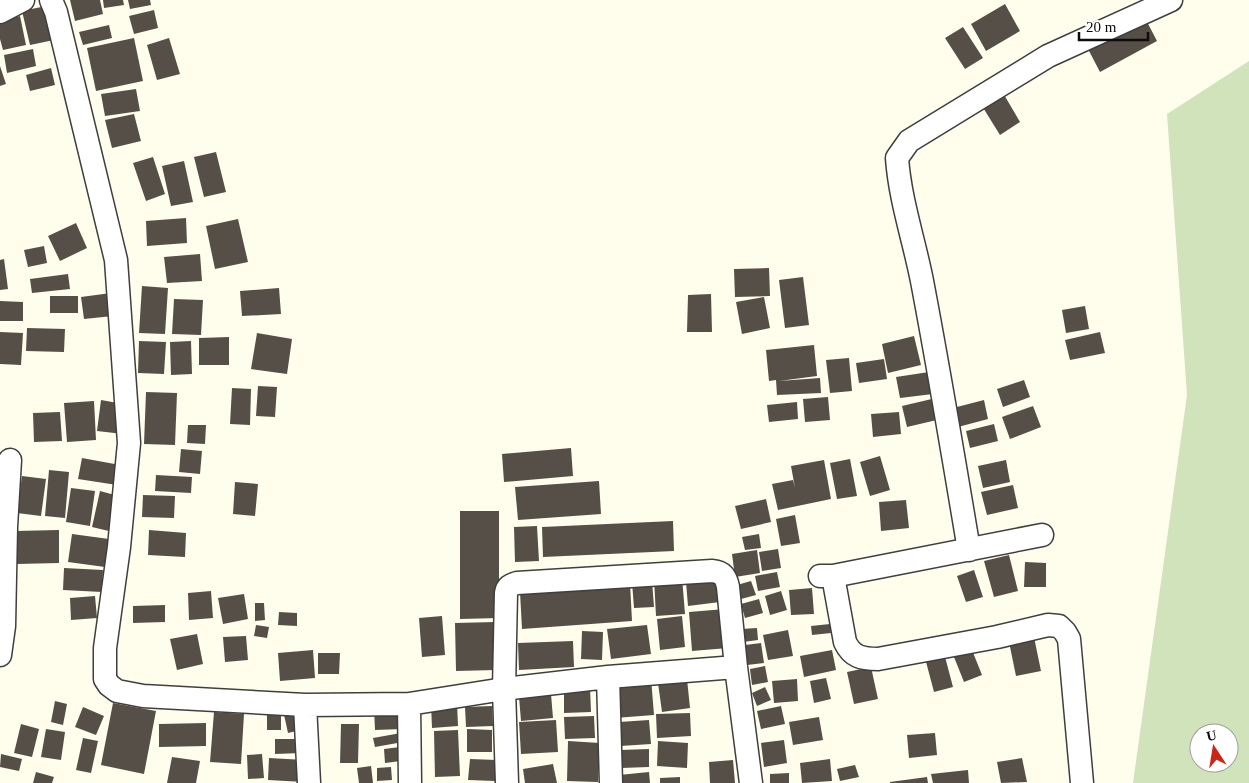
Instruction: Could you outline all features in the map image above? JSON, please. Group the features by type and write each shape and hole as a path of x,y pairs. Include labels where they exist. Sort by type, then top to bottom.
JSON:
{"street":[{"path":"0,12 22,0"},
{"path":"51,0 56,12 116,260 129,443 119,547 105,648 105,679 109,685 117,690 143,696 305,704 409,704 504,689 736,667"},
{"path":"969,550 945,403 917,254 902,196 897,158 909,141 1048,56 1171,0"},
{"path":"0,655 4,626 6,527 10,460"},
{"path":"1042,535 826,576 845,642 849,650 866,659 878,659 997,637 1048,625 1059,626 1069,639 1082,783"},
{"path":"507,783 504,689 506,594 510,585 712,570 720,572 726,580 728,587 751,783"},
{"path":"608,678 611,783"},
{"path":"305,704 310,783"},
{"path":"409,704 410,783"}],"green space":[{"path":"1249,61 1249,783 1133,783 1187,395 1167,114"}],"building":[{"path":"70,0 100,0 103,14 75,21"},
{"path":"103,0 123,0 124,5 104,8"},
{"path":"128,0 150,0 151,5 130,9"},
{"path":"1005,4 1020,31 986,51 971,24"},
{"path":"46,6 54,40 30,45 22,11"},
{"path":"154,10 158,28 134,34 129,16"},
{"path":"20,16 26,45 3,50 0,39 0,21"},
{"path":"1145,18 1157,41 1100,72 1088,49"},
{"path":"109,25 112,38 83,45 79,32"},
{"path":"963,27 983,58 965,69 945,38"},
{"path":"134,38 143,81 96,91 87,48"},
{"path":"169,38 180,74 157,80 147,45"},
{"path":"33,49 36,66 7,73 4,55"},
{"path":"0,66 6,84 0,86"},
{"path":"51,68 55,85 30,91 26,75"},
{"path":"136,89 140,111 105,116 101,94"},
{"path":"1003,93 1020,122 1000,135 982,106"},
{"path":"134,114 141,141 112,148 105,120"},
{"path":"216,152 226,192 204,197 194,157"},
{"path":"153,157 165,194 146,201 133,163"},
{"path":"184,161 193,202 171,206 162,166"},
{"path":"186,218 187,243 147,246 146,221"},
{"path":"238,219 248,262 215,269 206,226"},
{"path":"76,223 87,248 60,261 48,236"},
{"path":"44,246 47,263 28,267 24,250"},
{"path":"200,254 202,281 167,283 164,257"},
{"path":"4,259 8,289 0,290 0,260"},
{"path":"769,268 770,296 735,297 734,269"},
{"path":"68,274 70,289 32,293 30,279"},
{"path":"803,277 809,325 785,328 779,280"},
{"path":"142,286 168,288 165,334 139,333"},
{"path":"279,288 281,314 242,316 240,291"},
{"path":"111,293 113,316 84,319 81,297"},
{"path":"711,294 712,332 687,332 688,295"},
{"path":"50,296 78,296 78,313 50,313"},
{"path":"764,297 770,328 742,334 736,302"},
{"path":"174,299 203,300 201,335 172,334"},
{"path":"0,301 23,302 23,321 0,321"},
{"path":"1085,306 1089,329 1066,333 1062,310"},
{"path":"27,328 65,329 64,352 26,351"},
{"path":"0,332 23,333 21,365 0,364"},
{"path":"1100,332 1105,353 1070,360 1065,340"},
{"path":"257,333 292,339 287,374 251,369"},
{"path":"914,336 921,365 888,373 882,344"},
{"path":"229,337 229,365 199,365 199,338"},
{"path":"139,341 166,342 164,374 138,373"},
{"path":"191,341 192,374 171,375 170,342"},
{"path":"814,345 817,376 779,381 820,378 821,393 777,395 776,380 769,381 766,350"},
{"path":"849,358 852,391 830,393 826,360"},
{"path":"884,359 887,379 859,383 856,363"},
{"path":"929,372 933,394 900,398 896,377"},
{"path":"1024,380 1030,397 1003,407 997,389"},
{"path":"258,386 277,387 275,417 256,416"},
{"path":"232,388 251,389 250,425 230,424"},
{"path":"146,392 177,393 175,445 144,444"},
{"path":"828,397 830,420 805,422 803,399"},
{"path":"936,398 941,419 907,427 902,406"},
{"path":"101,400 123,404 123,434 97,431"},
{"path":"984,400 988,419 958,427 953,408"},
{"path":"94,401 96,440 67,442 64,403"},
{"path":"797,402 798,419 769,422 767,405"},
{"path":"1033,406 1041,427 1010,439 1002,417"},
{"path":"60,412 62,441 34,442 33,413"},
{"path":"899,412 901,434 873,437 871,414"},
{"path":"994,424 998,441 970,448 966,431"},
{"path":"188,425 206,425 205,444 187,443"},
{"path":"571,448 573,476 504,482 502,454"},
{"path":"181,449 202,451 200,474 179,472"},
{"path":"880,456 890,490 870,496 860,462"},
{"path":"82,458 120,465 117,485 78,479"},
{"path":"850,459 857,496 837,499 830,463"},
{"path":"824,460 831,499 778,510 772,484 793,480 795,488 791,466"},
{"path":"1006,460 1010,482 983,488 978,466"},
{"path":"49,470 69,472 65,518 45,516"},
{"path":"156,475 192,477 191,493 155,491"},
{"path":"22,476 46,479 41,516 17,513"},
{"path":"599,481 601,514 518,520 515,487"},
{"path":"235,482 258,484 255,516 233,514"},
{"path":"1013,485 1018,508 987,515 981,492"},
{"path":"71,488 95,491 90,526 66,522"},
{"path":"100,491 122,497 113,532 92,527"},
{"path":"143,495 175,496 174,518 142,517"},
{"path":"766,499 771,522 741,529 735,506"},
{"path":"906,500 909,528 881,531 879,502"},
{"path":"460,511 499,511 499,618 460,619"},
{"path":"795,515 800,543 781,546 776,519"},
{"path":"673,521 674,551 543,557 542,527"},
{"path":"537,526 539,561 515,562 514,527"},
{"path":"59,530 59,563 17,564 16,531"},
{"path":"149,530 186,533 185,557 148,555"},
{"path":"72,534 109,539 105,567 68,562"},
{"path":"759,534 761,548 745,550 742,537"},
{"path":"778,549 781,568 762,571 759,552"},
{"path":"757,550 760,573 735,577 732,554"},
{"path":"1009,555 1018,591 994,597 984,561"},
{"path":"1025,562 1046,563 1046,587 1024,587"},
{"path":"64,568 103,570 102,592 63,590"},
{"path":"974,570 983,597 966,602 957,576"},
{"path":"777,572 780,587 758,591 755,576"},
{"path":"682,577 685,614 656,616 654,579"},
{"path":"717,579 720,602 688,606 686,582"},
{"path":"652,581 654,607 634,608 632,582"},
{"path":"751,581 756,595 741,599 737,585"},
{"path":"630,583 632,621 522,629 520,592"},
{"path":"812,588 814,614 791,615 789,590"},
{"path":"211,591 213,618 189,620 188,593"},
{"path":"781,591 787,610 770,615 765,596"},
{"path":"244,594 248,619 223,624 218,598"},
{"path":"95,596 97,618 71,620 70,598"},
{"path":"759,599 763,613 745,618 741,604"},
{"path":"255,603 264,603 265,620 255,621"},
{"path":"165,605 165,622 133,623 133,606"},
{"path":"725,609 728,648 692,651 689,612"},
{"path":"279,612 297,613 297,626 278,625"},
{"path":"442,616 445,655 422,657 419,618"},
{"path":"682,616 685,647 660,650 657,619"},
{"path":"495,622 496,670 456,671 455,623"},
{"path":"830,624 831,633 812,635 811,626"},
{"path":"256,625 269,627 267,638 254,636"},
{"path":"647,625 651,654 611,659 607,629"},
{"path":"757,628 758,640 743,642 741,629"},
{"path":"788,630 793,656 768,660 763,635"},
{"path":"582,631 603,632 602,660 581,659"},
{"path":"197,634 203,664 177,670 170,639"},
{"path":"246,636 248,660 225,662 223,637"},
{"path":"1034,637 1041,671 1016,676 1009,642"},
{"path":"573,641 574,667 519,670 518,643"},
{"path":"761,643 764,663 747,665 745,645"},
{"path":"970,645 982,675 964,682 952,652"},
{"path":"313,650 315,678 280,681 278,653"},
{"path":"832,650 836,670 804,677 800,656"},
{"path":"318,653 340,653 339,674 318,674"},
{"path":"944,653 953,687 934,692 925,658"},
{"path":"765,666 768,682 752,685 750,669"},
{"path":"871,667 878,699 854,704 847,672"},
{"path":"651,678 654,715 615,718 613,681"},
{"path":"826,678 831,699 814,703 810,681"},
{"path":"687,679 690,708 662,712 658,683"},
{"path":"797,679 798,701 774,703 772,681"},
{"path":"590,686 591,712 564,713 564,687"},
{"path":"765,687 771,700 757,706 752,693"},
{"path":"551,694 553,718 521,721 519,697"},
{"path":"55,701 67,704 63,725 51,722"},
{"path":"113,703 156,711 144,774 101,765"},
{"path":"457,703 458,726 432,728 431,704"},
{"path":"300,706 305,729 288,733 283,710"},
{"path":"401,706 402,729 375,730 374,708"},
{"path":"492,706 493,726 466,727 465,707"},
{"path":"781,706 785,724 761,729 757,711"},
{"path":"83,707 104,716 96,735 75,727"},
{"path":"267,711 281,711 281,730 267,730"},
{"path":"214,712 244,714 241,764 210,762"},
{"path":"690,713 691,736 657,738 656,714"},
{"path":"594,716 595,738 565,739 564,717"},
{"path":"819,717 823,740 793,745 789,722"},
{"path":"556,720 558,752 521,754 519,722"},
{"path":"649,720 651,744 620,746 619,722"},
{"path":"206,723 206,746 159,747 159,724"},
{"path":"21,724 39,729 32,757 14,753"},
{"path":"341,724 359,724 358,763 340,763"},
{"path":"46,729 65,732 61,760 41,757"},
{"path":"467,729 492,730 492,752 467,752"},
{"path":"458,730 460,776 435,777 434,731"},
{"path":"401,733 403,742 375,747 373,738"},
{"path":"935,733 937,755 909,758 907,735"},
{"path":"83,738 98,741 91,773 76,770"},
{"path":"275,739 301,739 301,753 275,754"},
{"path":"784,740 787,763 764,767 761,743"},
{"path":"568,741 600,743 598,782 567,781"},
{"path":"658,741 688,743 687,768 657,766"},
{"path":"400,747 401,761 385,763 384,749"},
{"path":"649,749 649,767 621,768 620,750"},
{"path":"1,754 22,759 19,771 0,767"},
{"path":"262,754 264,778 248,779 247,755"},
{"path":"172,757 200,761 196,783 167,783"},
{"path":"269,758 305,760 304,782 268,780"},
{"path":"1022,758 1027,782 1001,783 997,762"},
{"path":"470,759 497,760 495,781 468,780"},
{"path":"830,759 832,781 802,783 800,763"},
{"path":"733,760 735,783 710,783 709,762"},
{"path":"553,764 557,783 525,783 523,769"},
{"path":"855,765 859,777 840,781 837,769"},
{"path":"371,766 373,783 359,783 357,768"},
{"path":"391,767 392,780 377,781 377,768"},
{"path":"968,770 969,783 933,783 931,774"},
{"path":"36,772 54,777 52,783 33,783"},
{"path":"649,772 650,783 619,783 619,775"},
{"path":"789,773 789,783 770,783 770,774"},
{"path":"680,777 680,783 660,783 660,778"},
{"path":"927,777 928,783 890,783 890,782"}]}
